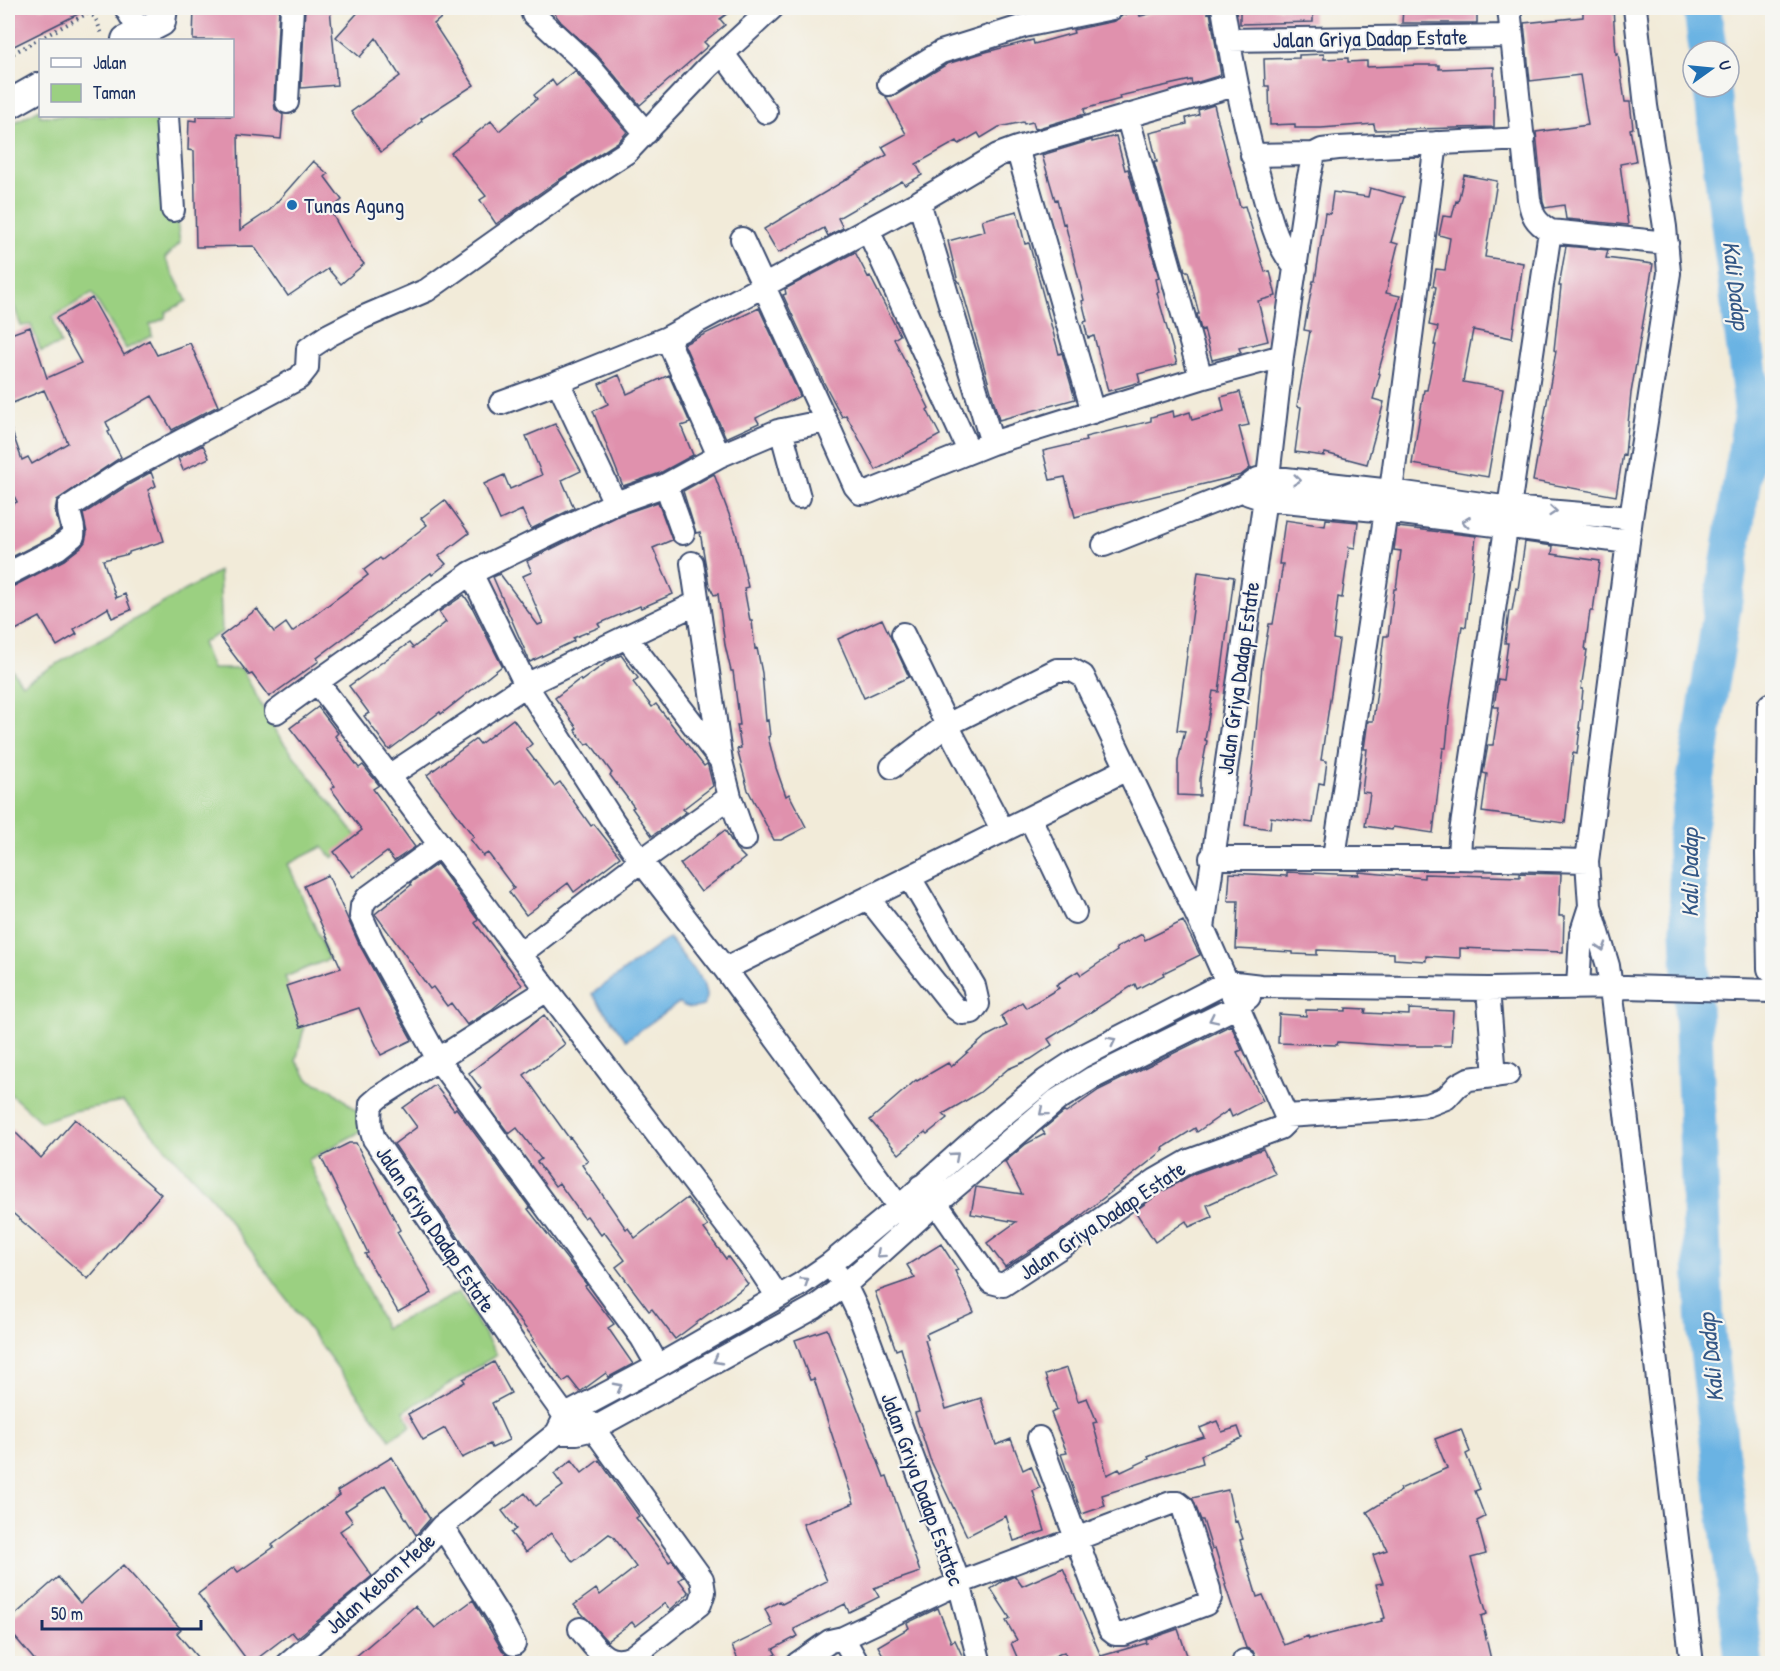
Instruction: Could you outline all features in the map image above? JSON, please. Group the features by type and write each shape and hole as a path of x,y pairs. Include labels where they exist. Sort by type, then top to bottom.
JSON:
{"street":[{"path":"126,8 151,29"},
{"path":"287,102 292,8"},
{"path":"8,574 58,548 73,536 74,526 68,512 69,507 77,501 121,473 299,378 307,368 308,349 364,317 427,290 565,192 627,152 723,54 772,8"},
{"path":"889,84 941,52 1022,17 1112,8"},
{"path":"1223,8 1235,85 1252,155 1276,236 1288,259 1296,268"},
{"path":"1509,8 1531,212 1537,223 1550,231 1667,243"},
{"path":"1604,988 1608,966 1590,906 1587,861 1631,518 1669,273 1667,243 1646,106 1635,8"},
{"path":"533,14 588,65 646,133"},
{"name":"Jalan Griya Dadap Estate","path":"1228,40 1511,36"},
{"path":"723,54 766,112"},
{"path":"501,402 558,382 667,338 919,202 998,155 1127,115 1235,85"},
{"path":"8,105 39,88"},
{"path":"1127,115 1201,378"},
{"path":"167,117 174,210"},
{"path":"1252,155 1314,154 1322,150 1338,148 1524,139"},
{"path":"1334,857 1389,501 1436,143"},
{"path":"1017,148 1094,412"},
{"name":"Jalan Griya Dadap Estate","path":"1203,928 1211,858 1266,488 1282,356 1314,154"},
{"path":"919,202 992,443"},
{"path":"868,230 969,451"},
{"path":"1459,858 1550,231"},
{"path":"742,238 855,486 861,493 869,492 992,443 1201,378 1282,356"},
{"path":"667,338 719,456"},
{"path":"558,382 615,503"},
{"path":"276,712 471,573 615,503 666,486 719,456 781,430 826,421"},
{"path":"781,430 799,497"},
{"path":"1104,545 1243,490 1258,479 1266,488 1508,517 1628,542"},
{"path":"666,486 683,533"},
{"path":"1508,517 1631,518"},
{"path":"693,563 721,762 730,797 745,839"},
{"path":"471,573 526,685 641,861 725,969 912,1225"},
{"path":"389,776 526,685 697,603"},
{"path":"903,634 947,725 1003,831"},
{"path":"627,638 721,762"},
{"path":"892,767 947,725 1057,670 1072,670 1083,676 1203,928 1286,1116 1428,1105 1446,1098 1458,1085 1469,1079 1502,1075 1488,989"},
{"path":"317,682 547,990 759,1268 778,1297"},
{"path":"1773,708 1770,854 1773,968"},
{"path":"725,969 1127,769"},
{"path":"520,954 641,861 730,797"},
{"path":"1030,818 1075,912"},
{"path":"440,845 367,898 362,906 361,916 439,1061 635,1328 658,1366"},
{"path":"1211,858 1334,857 1587,861"},
{"path":"868,898 955,1008 962,1013 972,1012 978,1004 974,986 910,878"},
{"path":"1590,906 1581,934 1604,988 1692,1664"},
{"path":"575,1424 658,1366 778,1297 830,1264 1046,1080 1081,1057 1227,982 1261,986 1773,991"},
{"path":"575,1424 807,1311 845,1285 936,1203 1057,1100 1092,1077 1238,1006 1261,986"},
{"name":"Jalan Griya Dadap Estate","path":"547,990 371,1104 369,1119 370,1130 374,1138 547,1391 702,1579 704,1592 700,1604 632,1657 622,1662 613,1661 604,1656 580,1629"},
{"name":"Jalan Griya Dadap Estate","path":"921,1186 936,1203 991,1282 1003,1286 1156,1180 1190,1161 1281,1128 1286,1122 1286,1116"},
{"path":"830,1264 845,1285"},
{"name":"Jalan Griya Dadap Estatec","path":"845,1285 860,1316 959,1584 980,1664"},
{"name":"Jalan Kebon Mede","path":"288,1664 416,1557 442,1526 575,1424"},
{"path":"797,1664 830,1641 843,1638 959,1584 1077,1538 1171,1503 1178,1503 1183,1508 1209,1589 1210,1598 1206,1604 1124,1634 1115,1634 1110,1630 1077,1538 1039,1438"},
{"path":"442,1526 514,1644"},
{"path":"843,1638 858,1664"}],"path":[{"path":"40,39 88,13 95,17 105,39"},
{"path":"8,56 39,39"}],"green space":[{"path":"39,110 39,117 162,117 180,243 165,258 187,301 166,312 165,318 150,325 152,336 126,349 92,293 53,317 61,344 41,351 31,325 21,326 8,288 8,126"},
{"path":"219,571 222,632 202,643 212,669 242,669 277,734 357,837 333,858 322,847 288,864 329,959 285,977 305,1024 296,1061 309,1080 331,1089 364,1117 367,1128 308,1160 385,1328 459,1292 497,1355 404,1411 411,1426 390,1439 213,1199 123,1102 73,1111 41,1122 8,1092 8,664 22,684"}],"water":[{"path":"669,938 703,982 707,998 703,1006 696,1008 679,1003 626,1040 592,994"}],"building":[{"path":"8,8 90,8 8,49"},
{"path":"194,8 279,8 274,101 275,109 283,115 281,139 238,135 240,230 270,210 313,161 328,174 325,177 342,200 330,210 353,251 364,264 341,284 328,269 288,296 254,246 196,247 194,151 188,150 189,120 197,121 197,117 234,117 234,39 193,39"},
{"path":"305,8 330,8 337,85 301,88"},
{"path":"362,8 453,8 434,24 474,85 421,119 422,121 381,152 351,112 400,76 376,38 360,57 336,37"},
{"path":"550,8 735,8 720,19 725,25 704,42 708,46 640,105 598,56 561,22"},
{"path":"1174,8 1206,8 1207,13 1210,12 1221,75 1192,84 1191,80 1119,96 1120,99 1084,109 1085,114 1035,129 1033,122 1024,124 1023,122 999,127 981,138 978,133 959,144 957,141 916,164 922,175 905,185 902,181 838,218 843,228 828,236 824,228 778,253 764,229 887,155 882,147 906,134 886,97 896,95 947,64 1033,40 1034,44 1074,33 1073,30 1115,21 1123,15 1138,11 1140,16"},
{"path":"1240,8 1313,8 1313,22 1240,24"},
{"path":"1403,8 1477,8 1477,23 1402,23"},
{"path":"1583,8 1613,8 1616,54 1618,53 1625,102 1630,102 1633,128 1630,129 1636,161 1620,164 1628,225 1566,219 1564,205 1545,208 1543,202 1536,132 1588,125 1580,75 1530,81 1524,23 1583,17"},
{"path":"1324,54 1324,59 1348,58 1348,62 1367,61 1367,67 1439,65 1439,69 1494,67 1494,127 1375,130 1374,124 1321,128 1295,128 1295,124 1270,125 1269,86 1265,86 1264,59 1299,58 1299,55"},
{"path":"575,71 627,132 618,142 496,224 480,200 486,196 451,153 491,121 499,131 537,99 534,95 552,80 556,86"},
{"path":"1214,105 1240,207 1245,206 1265,272 1270,271 1276,296 1258,301 1268,341 1239,348 1241,353 1212,360 1204,329 1201,330 1188,271 1185,271 1154,162 1157,162 1150,133 1187,124 1186,118 1199,115 1198,110"},
{"path":"1116,136 1125,170 1128,169 1159,278 1156,279 1159,292 1157,293 1177,364 1138,374 1140,382 1108,391 1094,336 1088,338 1084,322 1087,321 1082,301 1084,300 1065,223 1063,224 1042,155 1092,140 1092,142"},
{"path":"1464,175 1497,181 1485,257 1523,263 1512,338 1473,330 1463,382 1503,389 1488,477 1412,464 1424,390 1427,390 1436,345 1434,345 1438,327 1429,325 1436,287 1433,286 1436,269 1445,270 1450,238 1439,235 1443,216 1452,217"},
{"path":"1370,188 1404,197 1391,242 1398,244 1386,293 1400,296 1378,373 1380,374 1373,399 1384,402 1367,464 1325,453 1324,456 1295,452 1301,407 1297,406 1310,331 1304,330 1313,281 1315,281 1325,213 1330,214 1333,192 1368,197"},
{"path":"1017,211 1025,244 1029,243 1059,354 1062,353 1075,399 999,420 948,241 985,231 982,220"},
{"path":"1566,246 1608,250 1606,258 1653,264 1631,393 1625,455 1623,454 1616,496 1533,481 1556,351 1554,350 1561,286 1559,286"},
{"path":"855,252 900,335 894,339 940,435 876,470 846,415 842,417 783,295 786,294 785,289"},
{"path":"92,298 124,355 149,340 157,355 190,343 218,406 172,430 152,396 106,422 110,431 108,432 121,457 57,500 55,511 60,529 51,537 8,559 8,506 17,502 8,484 8,426 10,426 22,460 28,457 32,464 68,443 44,390 8,405 8,335 30,327 47,378 81,363 56,318"},
{"path":"759,308 800,396 756,418 759,423 726,438 684,344"},
{"path":"619,375 627,394 669,375 690,423 681,426 693,455 660,473 623,486 593,411 608,404 599,384"},
{"path":"1240,392 1249,425 1239,427 1250,468 1241,475 1075,517 1065,477 1050,480 1043,451 1086,441 1085,437 1151,421 1151,417 1173,411 1174,417 1190,412 1192,420 1224,411 1221,397"},
{"path":"555,424 581,471 562,480 574,508 531,529 522,510 500,520 484,484 504,475 510,489 542,475 526,436"},
{"path":"203,445 209,458 183,470 178,458"},
{"path":"151,472 156,486 148,490 164,541 129,552 129,554 103,560 116,598 125,594 131,610 112,618 108,608 74,629 77,634 57,646 40,617 8,634 8,587 64,560 81,547 87,533 83,514"},
{"path":"714,474 736,533 748,587 744,588 750,621 752,621 755,649 757,648 762,673 766,721 768,720 770,736 768,737 776,768 786,796 789,794 806,827 781,840 774,840 748,790 737,749 741,748 737,725 740,725 733,671 731,671 725,645 718,594 714,595 709,585 700,532 696,533 683,491"},
{"path":"445,500 469,533 439,556 446,564 317,658 319,661 269,697 220,637 257,609 274,632 286,623 292,632 368,575 364,570 380,558 382,560 427,525 421,518"},
{"path":"658,502 672,540 653,548 673,594 598,624 600,627 573,638 574,641 530,662 493,577 500,574 538,625 543,623 523,576 532,572 527,561 620,515"},
{"path":"1326,519 1358,522 1355,548 1349,547 1342,598 1338,597 1333,639 1339,640 1321,760 1327,761 1324,784 1319,783 1313,823 1271,817 1270,829 1245,825 1262,666 1269,624 1273,624 1283,564 1279,564 1285,520 1325,526"},
{"path":"1397,527 1476,536 1466,627 1462,626 1446,748 1443,748 1433,833 1393,827 1392,830 1365,826 1370,793 1362,792 1367,749 1364,749 1368,721 1373,721 1384,636 1388,636 1394,589 1396,589 1401,551 1394,550"},
{"path":"1525,542 1553,546 1552,554 1600,561 1593,611 1590,611 1581,689 1583,689 1577,754 1573,753 1565,823 1482,812 1487,774 1483,773 1488,745 1493,745 1499,707 1494,707 1498,679 1503,680 1509,611 1512,611 1516,588 1518,589"},
{"path":"1198,572 1234,577 1219,692 1213,691 1205,740 1207,741 1200,779 1200,796 1178,795 1178,761 1185,731 1177,730"},
{"path":"464,595 502,666 441,714 440,712 389,750 364,716 369,713 349,686 409,643 413,648 446,622 439,612"},
{"path":"882,619 909,677 864,698 838,639"},
{"path":"621,655 638,678 633,682 652,707 656,704 704,766 707,764 713,786 683,809 686,812 652,836 610,775 612,773 590,743 586,745 575,730 577,728 555,698 580,679 581,681 610,660"},
{"path":"318,707 338,733 335,736 359,768 363,765 379,785 373,789 415,847 394,861 387,852 353,877 334,852 362,830 331,789 335,786 290,728"},
{"path":"513,719 532,744 526,749 554,786 560,782 591,826 594,824 620,857 574,892 568,883 526,915 509,892 514,888 488,853 483,856 470,839 474,837 427,775 476,739 480,744"},
{"path":"725,830 736,849 745,858 701,892 680,864"},
{"path":"437,864 478,920 475,923 522,985 491,1010 467,1025 451,1003 447,1006 433,987 430,989 375,914 411,885 410,883"},
{"path":"1287,872 1359,875 1359,872 1424,878 1424,874 1520,877 1520,873 1561,874 1559,916 1564,916 1563,952 1460,948 1460,958 1426,956 1426,961 1394,959 1394,953 1317,950 1317,955 1236,949 1238,901 1228,901 1230,873 1287,876"},
{"path":"328,875 359,944 412,1040 381,1055 359,1008 300,1027 286,986 341,968 304,886"},
{"path":"1183,921 1200,955 1137,989 1135,984 1048,1039 1052,1045 1031,1059 1008,1069 979,1093 943,1114 947,1118 927,1134 925,1132 899,1154 870,1120 916,1080 948,1063 951,1067 985,1037 1007,1026 1001,1016 1022,1002 1026,1008 1059,988 1056,985 1078,971 1081,975 1117,951 1116,948 1142,934 1145,940"},
{"path":"1346,1008 1366,1009 1365,1013 1409,1015 1409,1009 1453,1011 1451,1046 1399,1046 1338,1042 1337,1045 1278,1043 1279,1014 1306,1016 1306,1010 1346,1011"},
{"path":"544,1015 565,1044 524,1075 588,1161 582,1165 626,1229 628,1228 635,1238 687,1198 708,1226 704,1229 748,1284 675,1339 652,1309 649,1311 616,1267 625,1260 604,1232 601,1235 587,1216 584,1218 559,1183 555,1186 537,1162 541,1159 517,1128 509,1134 478,1092 481,1089 469,1073"},
{"path":"1231,1025 1242,1050 1237,1052 1263,1101 1232,1117 1229,1110 1197,1132 1195,1128 1163,1148 1164,1150 1068,1226 1005,1267 987,1243 1016,1222 971,1214 976,1187 1022,1194 1005,1162 1026,1144 1045,1134 1042,1130 1064,1112 1066,1113 1099,1090"},
{"path":"435,1085 454,1110 456,1108 530,1208 528,1209 587,1285 585,1286 614,1324 608,1328 633,1364 609,1377 606,1373 580,1392 569,1378 563,1382 532,1340 534,1339 482,1272 394,1144 417,1127 403,1108"},
{"path":"75,1119 161,1194 88,1279 8,1209 8,1125 41,1158"},
{"path":"349,1143 356,1143 400,1230 397,1232 432,1293 398,1312 365,1254 368,1253 321,1157"},
{"path":"1263,1149 1275,1174 1207,1205 1212,1217 1189,1227 1186,1221 1155,1242 1135,1211 1163,1191 1193,1174"},
{"path":"941,1244 958,1270 955,1271 974,1312 926,1334 928,1339 925,1340 946,1409 981,1398 996,1445 1011,1439 1023,1470 1031,1466 1040,1488 1033,1491 1045,1531 1014,1541 1006,1516 967,1536 930,1459 915,1413 919,1412 901,1348 896,1350 875,1292 915,1278 907,1265"},
{"path":"827,1329 884,1477 887,1476 920,1572 874,1588 879,1597 849,1612 845,1604 794,1629 798,1636 773,1649 776,1654 758,1664 740,1664 732,1646 773,1626 765,1609 780,1601 782,1604 827,1581 803,1524 854,1503 814,1379 810,1380 795,1340"},
{"path":"494,1362 511,1393 492,1403 509,1440 492,1448 490,1444 462,1458 445,1428 423,1440 408,1414 465,1382 463,1379"},
{"path":"1067,1368 1078,1401 1087,1398 1097,1422 1093,1423 1107,1475 1119,1469 1121,1472 1177,1445 1204,1437 1200,1428 1217,1421 1222,1432 1238,1427 1242,1438 1201,1455 1203,1463 1102,1495 1105,1506 1082,1514 1061,1454 1067,1453 1051,1413 1057,1410 1045,1375"},
{"path":"1461,1429 1470,1452 1466,1454 1480,1489 1475,1491 1485,1517 1477,1521 1486,1554 1471,1558 1487,1614 1481,1616 1492,1664 1258,1664 1253,1651 1246,1648 1215,1548 1212,1549 1203,1520 1192,1498 1228,1490 1257,1597 1263,1595 1284,1645 1308,1636 1309,1639 1382,1621 1381,1619 1385,1618 1376,1584 1383,1583 1373,1555 1387,1550 1367,1512 1401,1491 1400,1489 1447,1468 1435,1439"},
{"path":"392,1457 430,1519 416,1535 385,1485 345,1511 353,1522 340,1531 372,1576 297,1638 292,1632 250,1664 198,1594 234,1567 238,1572 274,1547 272,1545 340,1495 337,1491"},
{"path":"572,1460 582,1473 599,1460 639,1516 636,1518 669,1562 672,1560 684,1576 679,1580 689,1593 670,1610 665,1603 635,1626 632,1622 607,1641 574,1605 596,1589 600,1595 636,1567 613,1536 609,1534 573,1562 551,1533 526,1552 511,1533 516,1529 502,1511 525,1493 535,1506 563,1486 554,1474"},
{"path":"123,1565 181,1629 177,1633 203,1664 38,1664 8,1629 8,1621 58,1577 80,1603"},
{"path":"1063,1568 1101,1656 1147,1643 1146,1640 1178,1629 1190,1664 1070,1664 1064,1652 1037,1664 1020,1664 1011,1643 1017,1640 1006,1621 1010,1618 991,1589 1015,1576 1022,1586"},
{"path":"473,1600 502,1650 509,1656 500,1664 347,1664 415,1606 435,1628"},
{"path":"938,1608 951,1642 955,1640 966,1664 888,1664 878,1646 909,1628 907,1623"}],"waterway":[{"name":"Kali Dadap","path":"1702,8 1706,39"},
{"name":"Kali Dadap","path":"1714,99 1753,409 1686,842 1705,1319 1744,1664"}],"place":[{"name":"Tunas Agung","path":"292,205"}]}
